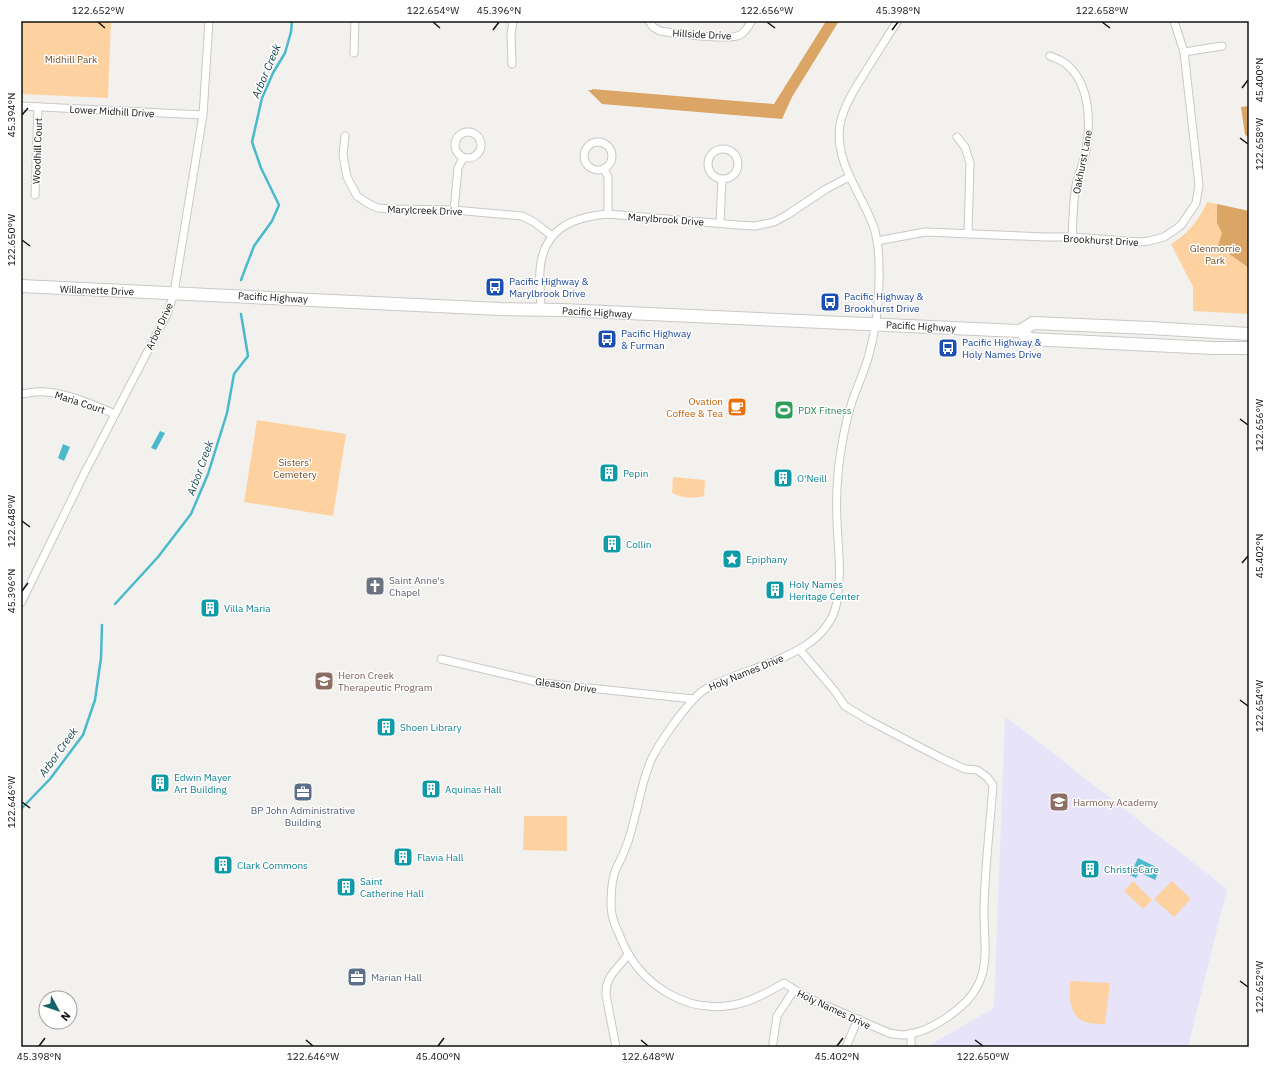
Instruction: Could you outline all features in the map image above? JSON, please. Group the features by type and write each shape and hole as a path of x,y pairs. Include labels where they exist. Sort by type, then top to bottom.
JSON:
{"main road":[{"name":"Willamette Drive","path":"21,286 174,293"},
{"name":"Pacific Highway","path":"174,293 1020,331 1033,323 1249,334"},
{"name":"Pacific Highway","path":"1020,331 1030,339 1205,348 1249,348"}],"street":[{"name":"Arbor Drive","path":"21,603 115,414 167,314 174,293 203,115 209,21"},
{"path":"354,53 355,21"},
{"path":"512,21 512,64"},
{"name":"Hillside Drive","path":"649,21 653,27 660,31 728,38 740,35 746,30 752,21"},
{"path":"874,324 879,284 877,241 872,224 849,177 840,142 840,131 843,115 863,76 898,21"},
{"name":"Brookhurst Drive","path":"877,241 925,232 1045,238 1072,237 1140,242 1164,237 1176,229 1193,209 1198,195 1199,185 1184,52 1174,21"},
{"path":"1184,52 1222,46"},
{"name":"Oakhurst Lane","path":"1050,56 1065,63 1078,78 1084,93 1087,107 1089,127 1086,150 1076,186 1072,237"},
{"name":"Lower Midhill Drive","path":"21,106 203,115"},
{"name":"Woodhill Court","path":"35,195 38,107"},
{"name":"Marylcreek Drive","path":"344,136 343,155 346,177 357,196 378,208 454,210 522,216 534,222 552,236"},
{"path":"957,137 965,147 970,163 968,234"},
{"path":"597,141 605,142 612,151 612,162 604,169 593,170 585,162 585,150 592,143 597,141"},
{"path":"722,149 731,151 738,163 737,169 733,175 722,179 716,178 711,174 708,164 712,153 716,150 722,149"},
{"path":"454,210 458,168 463,158"},
{"path":"604,169 608,177 608,214"},
{"name":"Marylbrook Drive","path":"541,310 540,269 546,245 552,236 561,228 572,222 590,215 608,214 755,226 774,222 826,189 849,177"},
{"path":"720,223 722,179"},
{"name":"Holy Names Drive","path":"800,650 834,690 845,706 870,721 965,770 977,770 987,777 993,785 984,907 985,949 983,970 978,985 963,1005 951,1015 920,1032 903,1035 889,1033 872,1027 858,1019 806,998 784,983 767,993 734,1005 711,1007 678,1000 656,986 639,970 628,954 613,923 611,909 611,891 615,872 632,828 652,757 673,725 693,699 707,688 800,650 824,631 831,621 836,606 840,574 836,516 839,464 847,420 853,399 867,364 874,324"},
{"name":"Maria Court","path":"21,394 46,392 57,393 83,401 115,414"},
{"name":"Gleason Drive","path":"441,659 542,683 693,699"},
{"path":"616,1047 606,988 612,972 622,963 628,954"},
{"path":"773,1043 777,1016 794,990"},
{"path":"846,1047 858,1019"},
{"path":"911,1033 911,1047"}],"shaded area":[{"path":"826,21 839,21 792,97 782,119 602,104 588,90 592,89 774,104"},
{"path":"1249,106 1249,137 1245,135 1241,107"},
{"path":"1217,204 1249,211 1249,268 1218,246 1222,233 1217,223"},
{"name":"Harmony Academy","path":"1005,716 1227,889 1188,1047 926,1047 994,1008"}],"green space":[{"name":"Midhill Park","path":"21,21 111,21 108,98 21,94"},
{"name":"Glenmorrie Park","path":"1207,202 1249,211 1249,314 1193,311 1193,287 1171,244 1183,236 1192,226"},
{"name":"Sisters' Cemetery","path":"257,420 346,434 333,516 244,502"},
{"path":"673,477 705,480 704,496 687,498 672,493"},
{"path":"524,816 567,816 567,851 523,850"},
{"path":"1133,881 1152,900 1143,909 1124,891"},
{"path":"1172,881 1191,899 1174,917 1154,899"},
{"path":"1070,981 1110,983 1105,1024 1089,1023 1082,1021 1077,1017 1070,1001"}],"water":[{"path":"160,431 165,433 156,450 151,448"},
{"path":"63,444 70,447 64,461 58,458"},
{"path":"1138,858 1160,869 1155,880 1139,872 1136,878 1130,875"}],"waterway":[{"name":"Arbor Creek","path":"241,280 254,246 272,221 279,205 261,168 252,142 262,98 273,73 285,53 291,32 292,21"},
{"name":"Arbor Creek","path":"115,604 158,557 191,514 208,474 227,413 234,374 248,356 241,314"},
{"name":"Arbor Creek","path":"21,809 50,779 83,735 95,700 101,658 102,625"}],"place":[{"name":"Pacific Highway & Marylbrook Drive","path":"495,287"},
{"name":"Pacific Highway & Brookhurst Drive","path":"830,302"},
{"name":"Pacific Highway & Furman","path":"607,339"},
{"name":"Pacific Highway & Holy Names Drive","path":"948,348"},
{"name":"Ovation Coffee & Tea","path":"737,407"},
{"name":"PDX Fitness","path":"784,410"},
{"name":"Pepin","path":"609,473"},
{"name":"O'Neill","path":"783,478"},
{"name":"Collin","path":"612,544"},
{"name":"Epiphany","path":"732,559"},
{"name":"Saint Anne's Chapel","path":"375,586"},
{"name":"Holy Names Heritage Center","path":"775,590"},
{"name":"Villa Maria","path":"210,608"},
{"name":"Heron Creek Therapeutic Program","path":"324,681"},
{"name":"Shoen Library","path":"386,727"},
{"name":"Edwin Mayer Art Building","path":"160,783"},
{"name":"Aquinas Hall","path":"431,789"},
{"name":"BP John Administrative Building","path":"303,792"},
{"name":"Harmony Academy","path":"1059,802"},
{"name":"Flavia Hall","path":"403,857"},
{"name":"Clark Commons","path":"223,865"},
{"name":"ChristieCare","path":"1090,869"},
{"name":"Saint Catherine Hall","path":"346,887"},
{"name":"Marian Hall","path":"357,977"}]}
